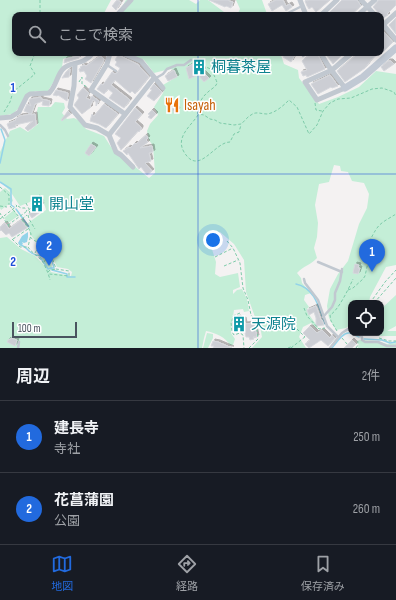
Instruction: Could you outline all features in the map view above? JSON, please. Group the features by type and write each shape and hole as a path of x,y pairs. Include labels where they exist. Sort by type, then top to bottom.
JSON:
{"street":[{"path":"121,12 131,0"},
{"path":"324,12 337,0"},
{"path":"361,0 372,12"},
{"path":"361,12 375,0"},
{"path":"302,2 305,12"},
{"path":"384,23 396,13"},
{"path":"384,27 396,40"},
{"path":"348,56 332,70 305,82 317,100 345,88 363,77 396,48"},
{"path":"2,118 11,117 19,112 27,96 30,94 49,93 63,69 84,61 91,56"},
{"path":"109,56 107,64 91,90 125,114"},
{"path":"129,56 141,61 163,88"},
{"path":"323,56 345,88"},
{"path":"75,64 74,86 70,107 86,125 97,128 109,136 116,152 133,167"},
{"path":"109,136 154,78"}],"lane":[{"path":"289,12 302,2"},
{"path":"154,78 163,74 167,69 177,65 184,65 192,60"},
{"path":"107,64 116,71"},
{"path":"0,125 8,136"},
{"path":"318,262 342,271 335,293 335,300 332,307 323,317"},
{"path":"304,279 305,283 318,300 323,317 329,328 338,337"},
{"path":"330,348 338,337 348,329"},
{"path":"359,336 362,337 364,342 378,342 387,346 396,346"},
{"path":"18,348 19,342"}],"path":[{"path":"40,0 40,12"},
{"path":"2,118 6,114 4,112 10,102 13,92 35,74 30,66 34,56"},
{"path":"192,60 196,59 211,69 217,81 213,88 200,100 198,114 187,128 182,140 184,153 194,161 202,160 225,142 230,142 234,134 239,132 241,124 251,114 260,112 267,114 282,107 289,100 297,107 309,134 317,125 322,111 330,103 338,99 351,98 372,89 382,88 394,92 396,96"},
{"path":"79,83 82,77 82,84 91,90"},
{"path":"315,104 316,110 322,111"},
{"path":"198,114 204,115 210,120 215,120 220,123 234,125 241,124"},
{"path":"0,187 9,194 10,205 20,216"},
{"path":"33,201 38,198 43,206 36,210 31,203 33,201 32,198 40,195 44,201"},
{"path":"26,203 30,212 28,214 29,218 35,228 30,231"},
{"path":"16,204 21,208 28,210"},
{"path":"7,208 10,205"},
{"path":"0,206 7,208 10,211"},
{"path":"1,215 17,206"},
{"path":"8,225 34,207"},
{"path":"28,214 22,219 29,227 30,231 28,247 31,252 43,262 50,280"},
{"path":"348,290 365,276 369,258 365,244 374,235 377,228 396,214"},
{"path":"0,219 1,215"},
{"path":"1,215 10,228"},
{"path":"28,247 20,247 12,239 32,224"},
{"path":"30,237 35,241 45,243 56,269"},
{"path":"227,242 233,248 238,259 243,288 248,300 251,315 256,321 258,339 249,348"},
{"path":"35,254 38,249 46,246 52,246"},
{"path":"215,257 233,248"},
{"path":"43,262 50,254"},
{"path":"224,266 238,259"},
{"path":"56,269 69,271 69,276 48,274 50,270 56,269"},
{"path":"372,300 396,270"},
{"path":"377,300 396,278"},
{"path":"338,333 331,321 330,314 333,313 348,290 353,279"},
{"path":"304,308 307,316 319,329 329,328"},
{"path":"240,313 233,316 231,322 232,332 234,335 240,334"},
{"path":"240,329 240,334 243,335 244,348"},
{"path":"291,348 306,337 297,329"},
{"path":"356,348 358,345 359,336"},
{"path":"343,339 347,344"},
{"path":"288,348 294,346"}],"green space":[{"path":"0,0 111,0 105,12 12,12 12,56 74,56 63,59 62,68 48,91 35,91 13,114 0,116"},
{"path":"126,0 189,0 196,4 200,0 208,0 224,12 119,12"},
{"path":"236,0 262,0 266,12 238,12 240,9"},
{"path":"133,56 281,56 284,64 298,70 299,78 319,104 359,87 376,71 396,74 396,265 386,267 370,300 348,300 348,326 346,328 336,330 329,318 327,306 330,289 338,274 348,261 359,224 367,208 369,194 364,183 352,181 348,172 341,171 340,166 334,165 329,182 319,184 315,205 318,223 317,237 314,248 317,258 297,273 301,278 302,283 311,293 305,295 304,300 309,307 307,309 309,314 318,327 317,329 311,323 303,327 299,337 306,348 252,348 262,337 259,321 255,317 246,292 244,260 234,244 220,232 212,238 211,246 216,262 215,274 220,277 238,273 240,287 233,290 233,294 237,290 242,289 247,299 249,311 244,312 243,309 234,310 231,330 231,333 235,339 233,345 230,345 220,336 206,331 202,348 0,348 0,238 7,237 21,249 35,256 46,267 42,258 48,255 53,269 65,273 50,270 51,272 71,276 72,272 68,269 57,267 47,245 37,243 30,234 28,223 46,210 42,200 37,196 30,202 20,206 10,191 0,181 0,152 10,131 20,127 28,132 38,124 38,107 51,107 55,102 64,103 65,108 62,113 67,119 74,118 78,120 86,129 104,136 111,147 149,178 155,173 153,146 149,140 147,131 150,124 158,115 154,107 163,93 165,87 163,85 178,76 174,70 170,69 154,73 144,60"},
{"path":"5,188 10,192 13,201 1,210 0,192"},
{"path":"14,210 18,216 8,223 4,218"},
{"path":"396,295 396,326 387,331 396,331 396,336 384,336 384,306"},
{"path":"207,333 213,334 213,338 208,348 203,348"},
{"path":"359,340 377,341 387,344 396,343 396,348 358,348"}],"water":[{"path":"28,232 27,242 22,242 23,244 20,246 18,243 22,236"}],"building":[{"path":"117,0 121,2 116,10 112,6"},
{"path":"209,0 229,0 233,2 231,8"},
{"path":"276,0 283,0 286,6 290,4 292,7 286,11 282,5 272,11 268,4"},
{"path":"330,0 316,12 312,7 309,9 305,1"},
{"path":"342,0 357,0 361,6 354,12 330,12"},
{"path":"379,0 396,0 396,5 387,14 388,15 384,17 384,12 378,12 373,7"},
{"path":"396,18 396,34 389,25"},
{"path":"384,32 393,42 384,51"},
{"path":"79,56 79,58 64,63 65,59"},
{"path":"100,56 104,59 103,62 91,83 85,79 87,76 84,71 80,72 79,69"},
{"path":"117,56 120,56 139,65 149,77 135,94 132,91 130,93 115,80 111,85 130,100 124,108 109,98 113,93 108,89 104,94 97,89 101,84 103,85 112,72 115,74 118,72 120,68 115,65 117,62 115,60"},
{"path":"283,56 294,56 291,62"},
{"path":"308,56 318,56 325,69 307,77 306,75 303,76 301,72 307,70 302,61"},
{"path":"327,56 341,56 333,64"},
{"path":"355,56 376,56 365,68 345,82 337,71"},
{"path":"388,61 391,61 394,64 384,71 381,67"},
{"path":"196,62 209,78 204,82 198,75 189,79 186,68"},
{"path":"70,69 69,77 62,78 66,72"},
{"path":"174,70 177,77 168,81 165,76"},
{"path":"330,75 338,86 331,87 318,94 311,84"},
{"path":"154,84 162,92 154,101 147,96 152,90 150,89"},
{"path":"83,88 89,93 86,98 90,100 92,96 99,101 96,106 96,102 93,100 90,106 91,107 82,114 74,105 79,98 77,95"},
{"path":"56,90 68,93 67,101 58,95 53,95"},
{"path":"41,97 41,99 50,101 49,106 42,105 43,101 35,104 31,115 35,114 36,125 28,131 25,128 33,121 15,125 16,127 9,129 7,124 16,120 15,119 20,116 31,114 24,111 27,104 31,106 29,101 30,99"},
{"path":"173,102 178,110 174,113 170,104"},
{"path":"104,104 118,114 106,128 90,121 92,114 94,116"},
{"path":"135,108 142,114 135,122 141,127 141,129 121,150 117,143 121,138 115,134"},
{"path":"152,110 156,114 151,119 148,117 150,115 148,114"},
{"path":"68,111 71,114 62,121 61,120"},
{"path":"146,135 148,138 146,140 148,142 140,148 152,146 153,152 149,153 151,161 145,163 152,171 147,175 141,167 139,169 128,153 127,155 123,151 129,147 130,148 135,143 136,144"},
{"path":"91,144 96,147 89,156 85,153"},
{"path":"38,199 42,205 37,208 40,212 32,218 29,214 36,209 32,203"},
{"path":"21,220 27,228 12,237 9,233 6,235 1,230 0,231 0,227 5,223 9,229"},
{"path":"355,264 359,265 358,268 360,268 358,274 353,273"},
{"path":"316,306 324,325 316,326 314,312 309,315 307,310"},
{"path":"239,317 240,320 244,319 245,324 254,323 257,337 253,337 254,339 250,340 249,337 246,337 244,328 233,331 232,322 236,322 235,318"},
{"path":"309,327 317,333 322,330 330,338 332,335 335,338 328,346 321,340 309,348 305,344 310,340 303,333"},
{"path":"11,338 17,340 15,346 7,342"},
{"path":"352,340 356,344 352,348 344,348"},
{"path":"213,341 232,348 213,348 214,346 211,346"}],"waterway":[{"path":"0,163 5,140 1,129"},
{"path":"0,182 11,189 11,205 14,207"},
{"path":"16,209 29,227"},
{"path":"21,245 36,255 41,256 48,254 51,257 54,268 51,268 52,270 67,274 67,277 75,277"},
{"path":"40,257 48,269 51,268"},
{"path":"296,284 302,286 312,294 325,324"},
{"path":"332,348 344,334 351,333 359,337"},
{"path":"364,339 382,340 390,343 396,342"}],"place":[{"name":"桐暮茶屋","path":"199,67"},
{"name":"Isayah","path":"172,105"},
{"name":"開山堂","path":"37,204"},
{"name":"花菖蒲園","path":"49,266"},
{"name":"建長寺","path":"372,272"},
{"name":"天源院","path":"239,324"}]}
